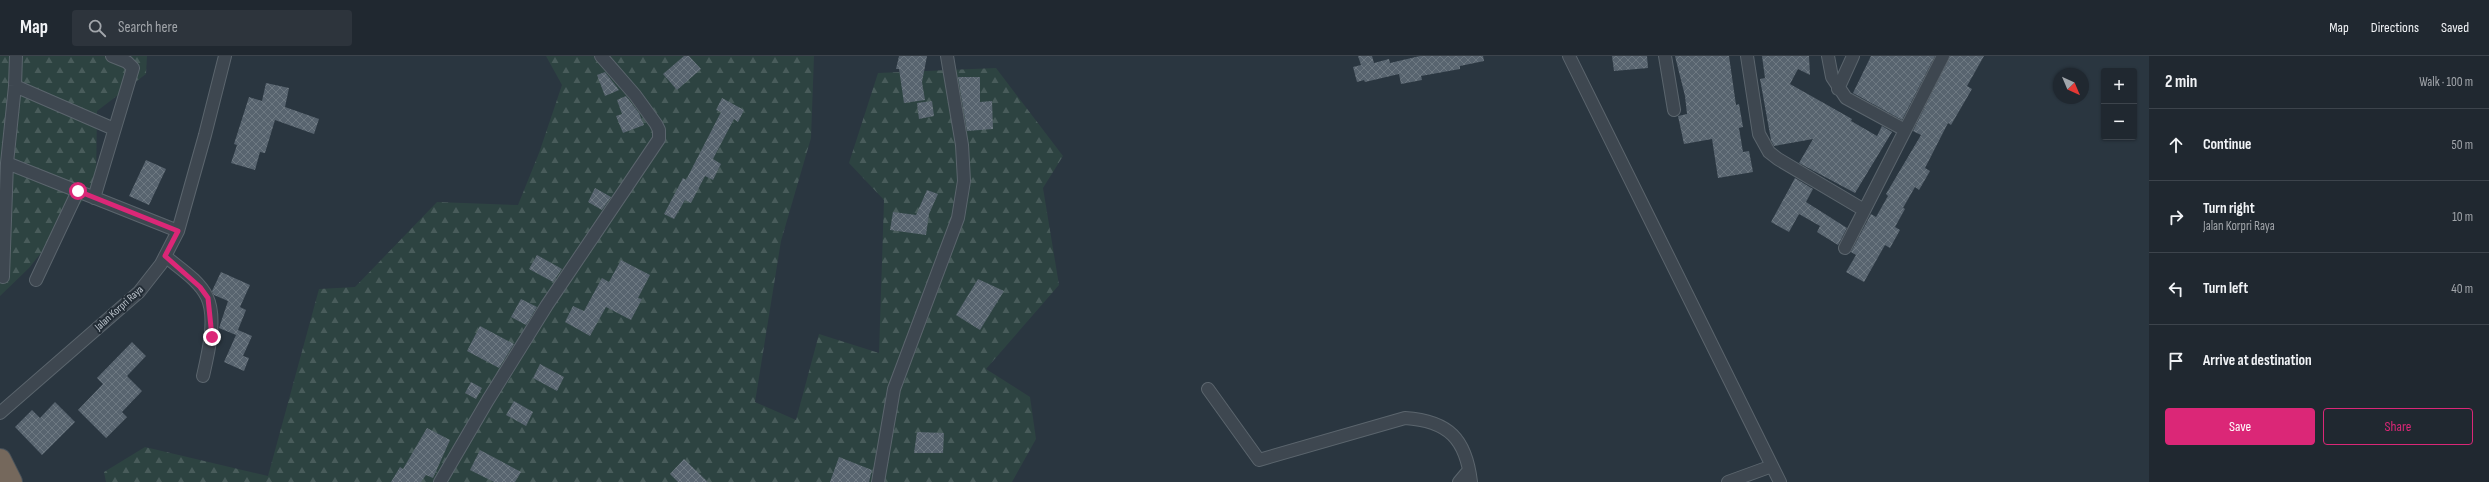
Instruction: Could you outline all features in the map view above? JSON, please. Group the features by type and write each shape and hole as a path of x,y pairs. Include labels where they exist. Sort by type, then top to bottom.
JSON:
{"highway":[{"path":"0,460 11,482"}],"street":[{"path":"3,278 7,163 5,124 15,86 16,56"},
{"path":"94,198 133,68 127,62 112,56"},
{"name":"Jalan Korpri Raya","path":"0,412 139,292 165,256 178,231 206,136 225,56"},
{"path":"440,482 543,312 659,139 659,130 656,124 601,56"},
{"path":"878,482 894,389 959,210 964,181 962,145 947,56"},
{"path":"1569,56 1780,482"},
{"path":"1664,56 1674,110"},
{"path":"1747,56 1758,134 1763,144 1778,159 1864,210"},
{"path":"1828,56 1832,77 1838,89 1846,98 1905,130"},
{"path":"1838,89 1853,56"},
{"path":"1845,248 1943,56"},
{"path":"15,86 114,129"},
{"path":"7,163 178,231"},
{"path":"36,280 78,191"},
{"path":"165,256 196,283 208,298 212,337 203,376"},
{"path":"1208,389 1259,460 1405,418 1427,420 1450,432 1462,446 1470,476 1459,482"},
{"path":"1728,482 1772,466"}],"green space":[{"path":"0,56 147,56 146,74 97,111 96,184 29,268 0,296"},
{"path":"546,56 814,56 811,138 781,241 755,402 796,420 819,334 879,353 884,200 849,163 878,73 996,68 1063,156 1043,188 1059,285 986,369 1030,397 1036,439 1012,482 106,482 104,472 145,447 268,476 319,289 355,287 437,202 518,205 539,153 562,85"}],"building":[{"path":"684,56 689,56 701,69 677,90 663,74"},
{"path":"899,56 927,56 922,82 925,100 904,103 899,69 896,69"},
{"path":"1358,56 1372,56 1374,63 1389,59 1390,63 1420,56 1483,56 1484,61 1460,66 1460,69 1421,76 1422,80 1401,84 1399,74 1365,82 1364,80 1357,82 1353,67 1361,65"},
{"path":"1612,56 1647,56 1648,68 1614,71"},
{"path":"1675,56 1729,56 1736,105 1739,104 1743,127 1739,128 1743,152 1749,151 1753,172 1718,178 1712,139 1684,144 1678,116 1687,114 1685,96"},
{"path":"1762,56 1809,56 1810,75 1798,69 1790,84 1852,119 1851,121 1877,136 1882,126 1892,132 1855,193 1799,163 1813,139 1774,146 1771,140 1760,79 1765,78"},
{"path":"1871,56 1935,56 1902,120 1853,93"},
{"path":"1950,56 1984,56 1967,86 1972,89 1951,125 1948,123 1925,168 1930,171 1919,190 1915,187 1903,208 1905,209 1895,227 1900,230 1890,248 1885,245 1864,282 1846,272 1856,255 1851,252 1871,214 1876,217 1888,196 1886,194 1921,135 1913,131"},
{"path":"605,72 619,90 605,96 597,75"},
{"path":"958,77 980,77 980,102 992,101 993,129 967,131"},
{"path":"266,83 289,88 285,107 319,119 314,134 275,120 265,153 260,152 255,170 231,163 237,145 234,144 249,97 262,101"},
{"path":"626,96 639,113 644,125 623,133 616,116 622,114 617,100"},
{"path":"722,98 744,110 738,122 734,119 713,159 721,164 713,180 705,176 691,203 685,200 674,219 664,214 683,178 686,180 721,112 716,110"},
{"path":"932,101 934,116 919,119 917,103"},
{"path":"146,160 166,169 149,205 129,196"},
{"path":"1795,178 1813,189 1806,202 1847,228 1838,245 1817,232 1820,226 1799,214 1789,232 1771,222"},
{"path":"595,188 611,197 602,210 588,202"},
{"path":"927,190 938,194 929,214 926,235 890,230 893,212 916,215"},
{"path":"537,255 562,269 553,282 529,269"},
{"path":"621,260 650,275 638,298 642,299 631,320 606,307 590,336 565,322 573,306 584,311 602,278 609,282"},
{"path":"221,272 250,285 240,307 246,310 238,330 252,336 243,356 249,358 244,371 224,362 236,335 219,328 228,301 214,295 212,291"},
{"path":"978,279 1004,291 980,330 956,315"},
{"path":"521,299 537,307 526,325 511,317"},
{"path":"480,326 514,344 499,368 467,351"},
{"path":"132,342 146,356 127,376 142,391 122,412 127,417 106,438 78,410 103,384 97,378"},
{"path":"540,364 564,377 557,391 533,378"},
{"path":"471,382 482,388 476,399 465,393"},
{"path":"514,401 533,412 526,426 506,415"},
{"path":"55,402 75,422 42,455 15,427 32,410 40,418"},
{"path":"427,428 450,440 433,478 426,475 421,482 391,482 400,467 403,469"},
{"path":"917,432 944,433 943,453 914,453"},
{"path":"480,450 521,472 515,482 494,482 470,470"},
{"path":"839,457 872,470 869,482 830,482"},
{"path":"684,459 708,482 678,482 670,474"}],"route":[{"path":"78,191 178,231 165,256 188,275 208,298 212,337"}]}
